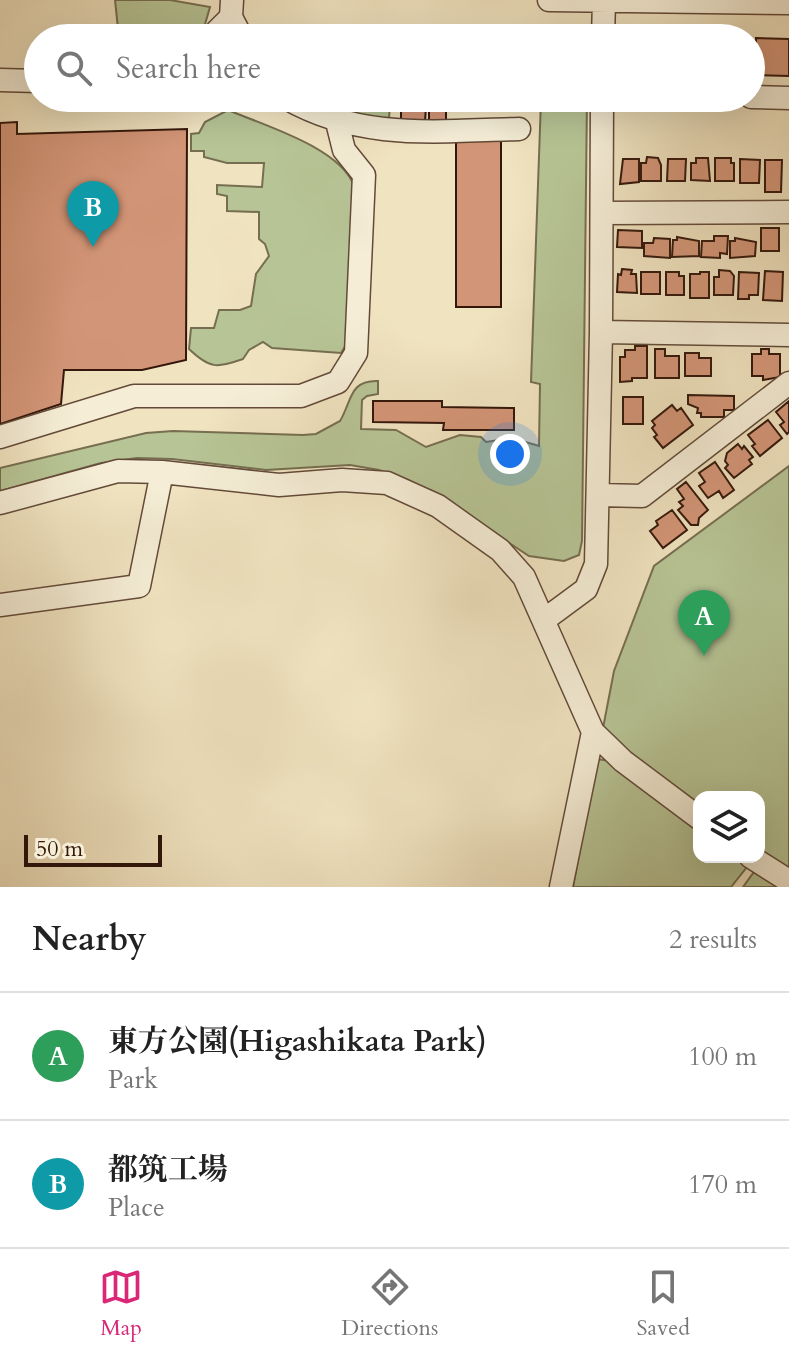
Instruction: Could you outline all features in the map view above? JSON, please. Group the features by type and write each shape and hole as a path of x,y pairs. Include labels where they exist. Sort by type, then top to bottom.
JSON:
{"street":[{"path":"549,0 789,3"},
{"path":"603,24 604,1"},
{"path":"0,80 24,81"},
{"path":"765,97 789,98"},
{"path":"316,112 337,122 396,132 519,129"},
{"path":"544,620 586,589 596,564 602,112"},
{"path":"0,437 134,396 301,396 338,382 356,353 364,175 344,150 337,122"},
{"path":"602,213 789,212"},
{"path":"601,332 789,335"},
{"path":"599,495 642,496 789,383"},
{"path":"0,503 118,471 162,472 279,485 342,480 387,483 438,506 500,550 524,577 593,732 623,761 693,814"},
{"path":"0,605 139,586 162,472"},
{"path":"561,887 593,732"},
{"path":"760,863 789,881"}],"green space":[{"path":"115,0 170,0 210,7 205,24 118,24"},
{"path":"224,112 233,112 318,149 346,172 354,186 349,340 341,353 272,348 263,342 249,350 243,359 214,365 189,349 191,328 214,328 219,310 240,310 251,306 256,274 269,256 265,244 259,239 259,212 227,211 227,196 217,194 217,185 262,187 264,163 227,163 204,157 204,151 191,151 191,134 199,133 205,122"},
{"path":"345,112 389,112 389,122"},
{"path":"541,112 587,112 582,541 579,555 564,561 529,556 435,494 408,480 379,470 350,465 266,470 137,458 101,463 0,491 0,468 146,433 316,434 340,421 356,388 378,381 378,394 362,400 361,429 396,430 426,447 460,435 481,437 486,442 512,438 539,446 540,384 531,382"},
{"path":"789,466 789,887 743,887 760,863 765,863 765,791 693,791 693,806 629,758 603,728 614,671 654,566"},
{"path":"597,759 610,761 693,820 693,863 750,863 731,887 573,887"}],"building":[{"path":"765,38 789,39 789,76 765,75"},
{"path":"401,112 426,112 425,122 401,122"},
{"path":"429,112 446,112 446,121 429,121"},
{"path":"17,122 17,134 187,129 186,360 142,370 64,370 61,404 0,424 0,123"},
{"path":"456,140 501,140 501,307 456,307"},
{"path":"647,157 658,158 661,181 641,181 641,163 646,163"},
{"path":"696,158 708,158 710,181 691,180 691,163 696,163"},
{"path":"715,158 731,158 734,181 715,181"},
{"path":"623,159 639,159 639,182 620,184"},
{"path":"668,159 686,159 685,181 667,181"},
{"path":"740,159 760,160 759,183 740,183"},
{"path":"765,160 782,160 781,192 765,192"},
{"path":"761,228 779,228 779,251 761,251"},
{"path":"618,230 642,231 642,248 617,247"},
{"path":"714,236 728,236 727,254 720,253 720,258 701,257 702,241 714,241"},
{"path":"677,237 699,241 699,256 672,257 673,240"},
{"path":"654,238 670,239 670,258 644,256 644,243 653,243"},
{"path":"735,238 756,242 755,256 730,258 730,241 735,241"},
{"path":"622,269 632,270 631,274 636,274 637,293 617,292 618,274 621,275"},
{"path":"719,270 730,271 734,276 733,295 714,295 714,277 719,277"},
{"path":"765,271 783,272 782,301 763,300"},
{"path":"641,272 660,272 660,294 641,294"},
{"path":"666,272 679,272 679,276 684,276 684,295 666,295"},
{"path":"709,272 709,298 690,298 690,274"},
{"path":"739,272 759,273 758,295 738,299"},
{"path":"635,346 647,346 647,378 620,382 620,357 625,357 625,350 635,350"},
{"path":"655,349 665,349 665,356 679,356 679,378 655,378"},
{"path":"761,349 769,349 769,354 780,354 780,377 763,380 763,376 752,376 752,354 761,354"},
{"path":"685,353 699,353 699,358 711,358 711,376 685,376"},
{"path":"688,395 734,396 734,410 724,410 724,417 701,417 701,413 697,413 698,408 688,404"},
{"path":"623,397 643,397 643,424 623,424"},
{"path":"373,401 442,401 442,407 514,408 514,430 443,430 444,423 373,422"},
{"path":"789,401 787,434 780,425 784,422 776,412"},
{"path":"672,405 677,411 681,408 693,425 663,448 654,437 657,435 652,421"},
{"path":"768,420 782,438 760,456 748,435"},
{"path":"738,444 742,449 744,446 753,457 749,460 752,464 734,478 725,468 728,465 725,461 727,453"},
{"path":"715,462 734,490 723,498 719,491 708,498 699,486 705,482 699,473"},
{"path":"686,482 708,510 699,518 698,525 691,525 678,510 683,506 679,502 684,499 677,489"},
{"path":"672,510 687,530 663,548 650,531 658,525 656,521"}],"place":[{"name":"都筑工場","path":"93,247"},
{"name":"東方公園(Higashikata Park)","path":"704,656"}]}
